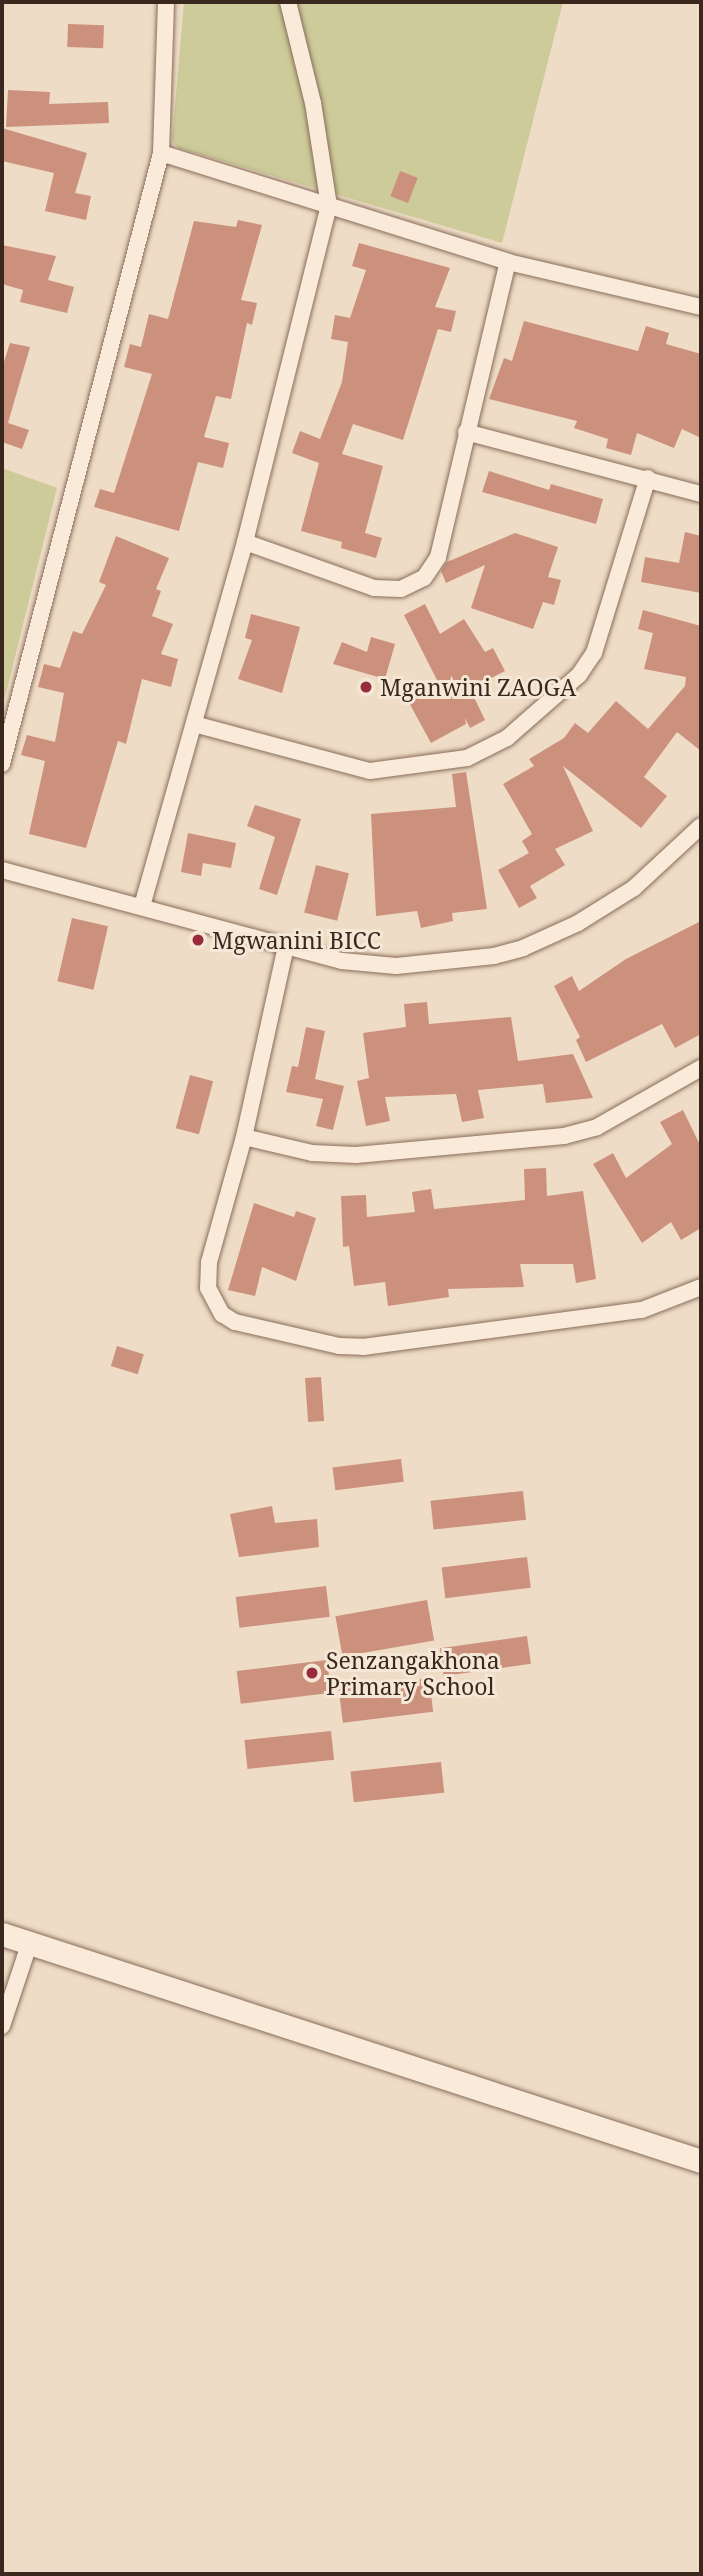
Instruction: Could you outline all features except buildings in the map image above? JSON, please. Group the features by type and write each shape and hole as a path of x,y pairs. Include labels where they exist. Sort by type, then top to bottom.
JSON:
{"street":[{"path":"2,764 161,153 166,2"},
{"path":"142,906 245,542 329,206 308,78 288,2"},
{"path":"161,153 508,262 701,307"},
{"path":"245,542 374,588 413,586 424,578 438,556 508,262"},
{"path":"466,432 701,494"},
{"path":"194,724 370,771 467,758 507,738 579,676 594,653 648,478"},
{"path":"2,870 342,961 396,966 494,956 523,948 578,923 634,888 701,826"},
{"path":"286,946 244,1137 208,1276 212,1301 235,1322 339,1346 363,1347 642,1310 701,1287"},
{"path":"244,1137 312,1153 356,1155 564,1136 597,1127 701,1068"},
{"path":"2,1934 701,2161"},
{"path":"2,2026 30,1942"}],"shaded area":[{"path":"184,2 563,2 502,243 178,148 172,141"},
{"path":"2,468 57,488 2,709"}],"place":[{"name":"Mganwini ZAOGA","path":"366,687"},
{"name":"Mgwanini BICC","path":"198,940"},
{"name":"Senzangakhona Primary School","path":"312,1673"}]}
